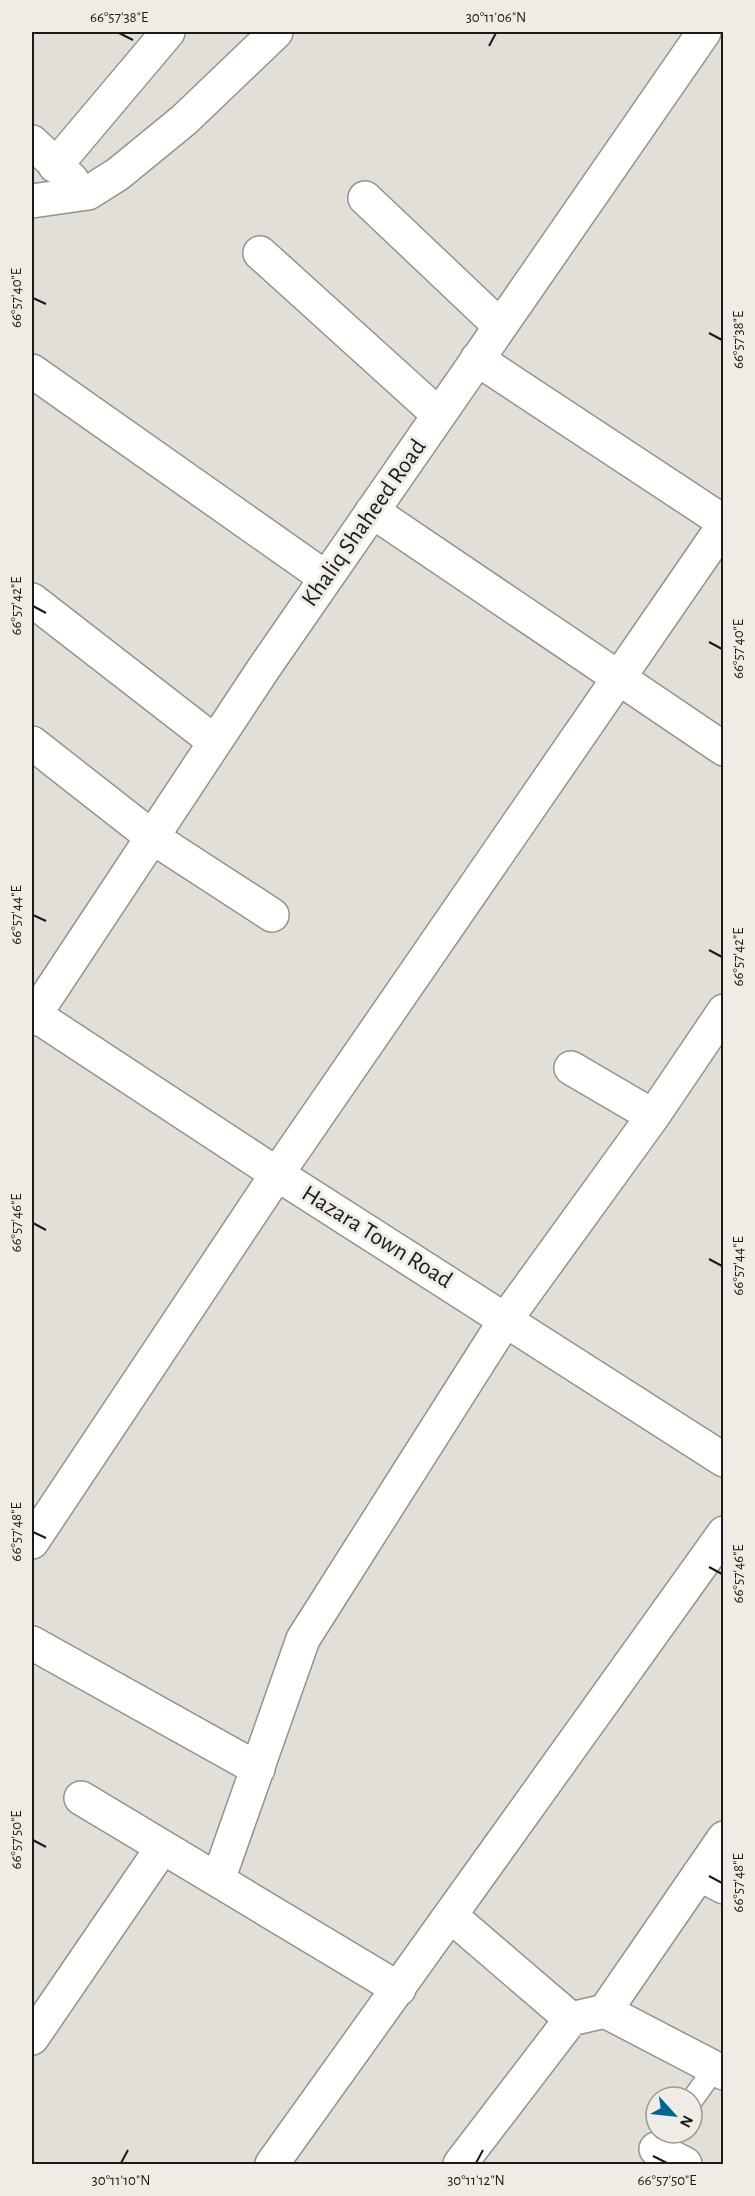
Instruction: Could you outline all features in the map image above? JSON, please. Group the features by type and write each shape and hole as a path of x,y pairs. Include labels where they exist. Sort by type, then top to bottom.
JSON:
{"street":[{"path":"55,166 168,32"},
{"path":"32,201 88,193 118,174 184,120 276,32"},
{"name":"Khaliq Shaheed Road","path":"32,1016 326,578 704,32"},
{"path":"32,142 55,166 88,193"},
{"path":"364,198 500,326"},
{"path":"260,253 439,415"},
{"path":"32,1542 277,1174 723,524 477,359"},
{"path":"32,371 326,578"},
{"path":"372,511 723,749"},
{"path":"32,600 215,742"},
{"path":"32,743 152,837 272,915"},
{"path":"218,1881 303,1639 506,1319 653,1116 723,1011"},
{"name":"Hazara Town Road","path":"32,1016 723,1460"},
{"path":"571,1068 653,1116"},
{"path":"272,2164 723,1533"},
{"path":"32,1643 258,1769"},
{"path":"81,1798 399,1989"},
{"path":"460,2164 571,2019 605,2011 711,1880 723,1838"},
{"path":"32,2038 162,1848"},
{"path":"451,1916 571,2019"},
{"path":"605,2011 719,2071"},
{"path":"666,2145 685,2164"}],"lane":[{"path":"704,2087 719,2071"}]}
